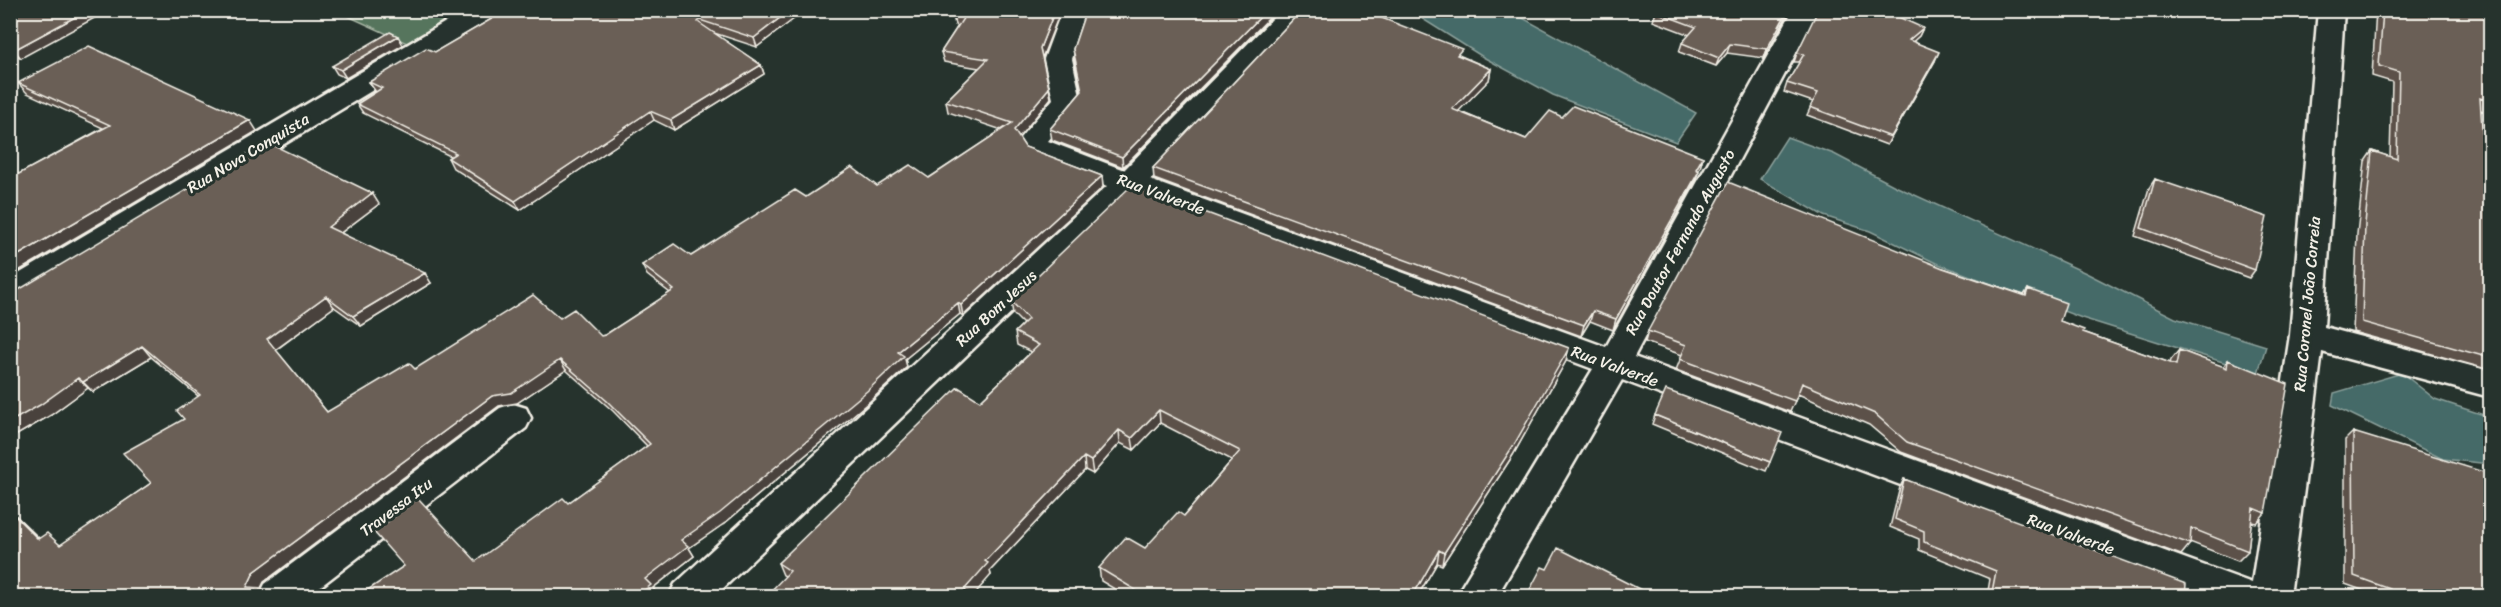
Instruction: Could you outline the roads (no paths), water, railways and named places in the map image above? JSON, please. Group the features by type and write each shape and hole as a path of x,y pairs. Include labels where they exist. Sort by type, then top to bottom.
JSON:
{"street":[{"name":"Rua Nova Conquista","path":"10,295 486,10"},
{"name":"Rua Valverde","path":"1075,10 1058,59 1067,100 1033,140 1034,144 1044,152 1130,182 1613,365 2240,597"},
{"name":"Rua Bom Jesus","path":"689,597 1130,182 1296,10"},
{"name":"Rua Doutor Fernando Augusto","path":"1476,597 1613,365 1806,10"},
{"name":"Rua Coronel João Correia","path":"2270,597 2307,335 2331,10"},
{"path":"2307,335 2490,384"},
{"name":"Travessa Itu","path":"279,597 513,418"}],"water":[{"path":"1410,11 1510,11 1696,113 1676,142 1553,95 1483,57"},
{"path":"1787,137 1834,154 1895,186 2086,273 2175,318 2266,346 2258,373 2082,318 1936,263 1870,231 1824,216 1760,179"},
{"path":"2402,373 2435,399 2490,417 2490,464 2443,459 2332,405 2334,393"}]}
